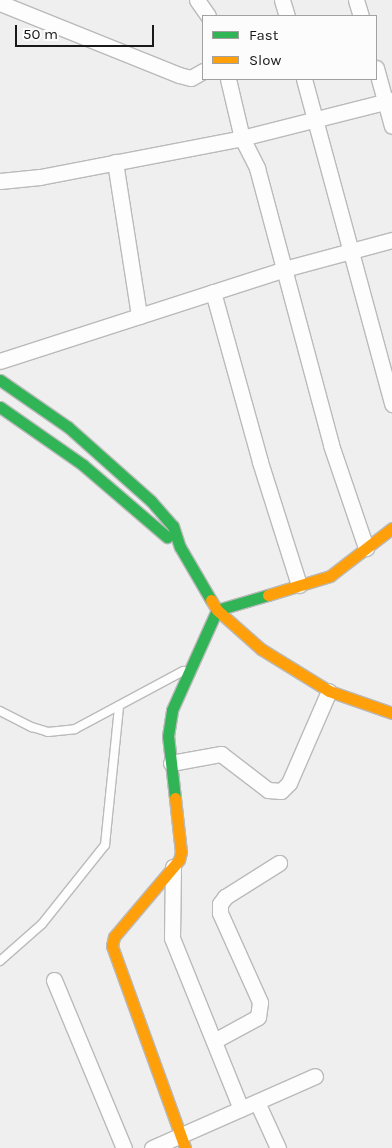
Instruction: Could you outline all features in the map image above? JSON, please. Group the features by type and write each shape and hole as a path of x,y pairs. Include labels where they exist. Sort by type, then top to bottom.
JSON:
{"street":[{"path":"197,0 207,15"},
{"path":"282,0 287,15"},
{"path":"356,0 361,15"},
{"path":"0,3 179,75 191,78 202,72"},
{"path":"377,71 389,101 392,126"},
{"path":"228,80 242,138 257,168 331,446 366,548"},
{"path":"304,80 392,404"},
{"path":"0,181 40,177 242,138 316,122 389,101"},
{"path":"115,162 139,316"},
{"path":"0,361 284,269 392,240"},
{"path":"213,292 260,462 299,585"},
{"path":"0,380 68,427 122,472 173,526 180,547 217,610 261,649 329,690 392,713"},
{"path":"0,407 83,465 180,547"},
{"path":"183,1142 112,946 114,937 178,860 182,840 168,725 191,667 217,610 330,576 392,528"},
{"path":"172,763 221,754 268,790 281,791 289,783 329,690"},
{"path":"214,1041 258,1017 260,1002 220,914 220,904 225,897 279,863"},
{"path":"173,867 172,938 241,1109"},
{"path":"54,980 124,1148"},
{"path":"152,1148 183,1142 241,1109 315,1076"},
{"path":"257,1102 278,1148"}],"lane":[{"path":"0,711 32,728 61,732 75,729 191,667"},
{"path":"0,961 42,924 105,845 119,706"}],"traffic: fast":[{"path":"0,380 68,427 151,501 173,526 180,547 211,600"},
{"path":"0,407 83,465 167,537"},
{"path":"175,798 168,736 172,710 217,610 268,595"}],"traffic: slow":[{"path":"268,595 330,576 392,528"},
{"path":"211,600 217,610 261,649 329,691 392,713"},
{"path":"175,798 181,852 179,860 114,937 112,946 185,1148"}]}
